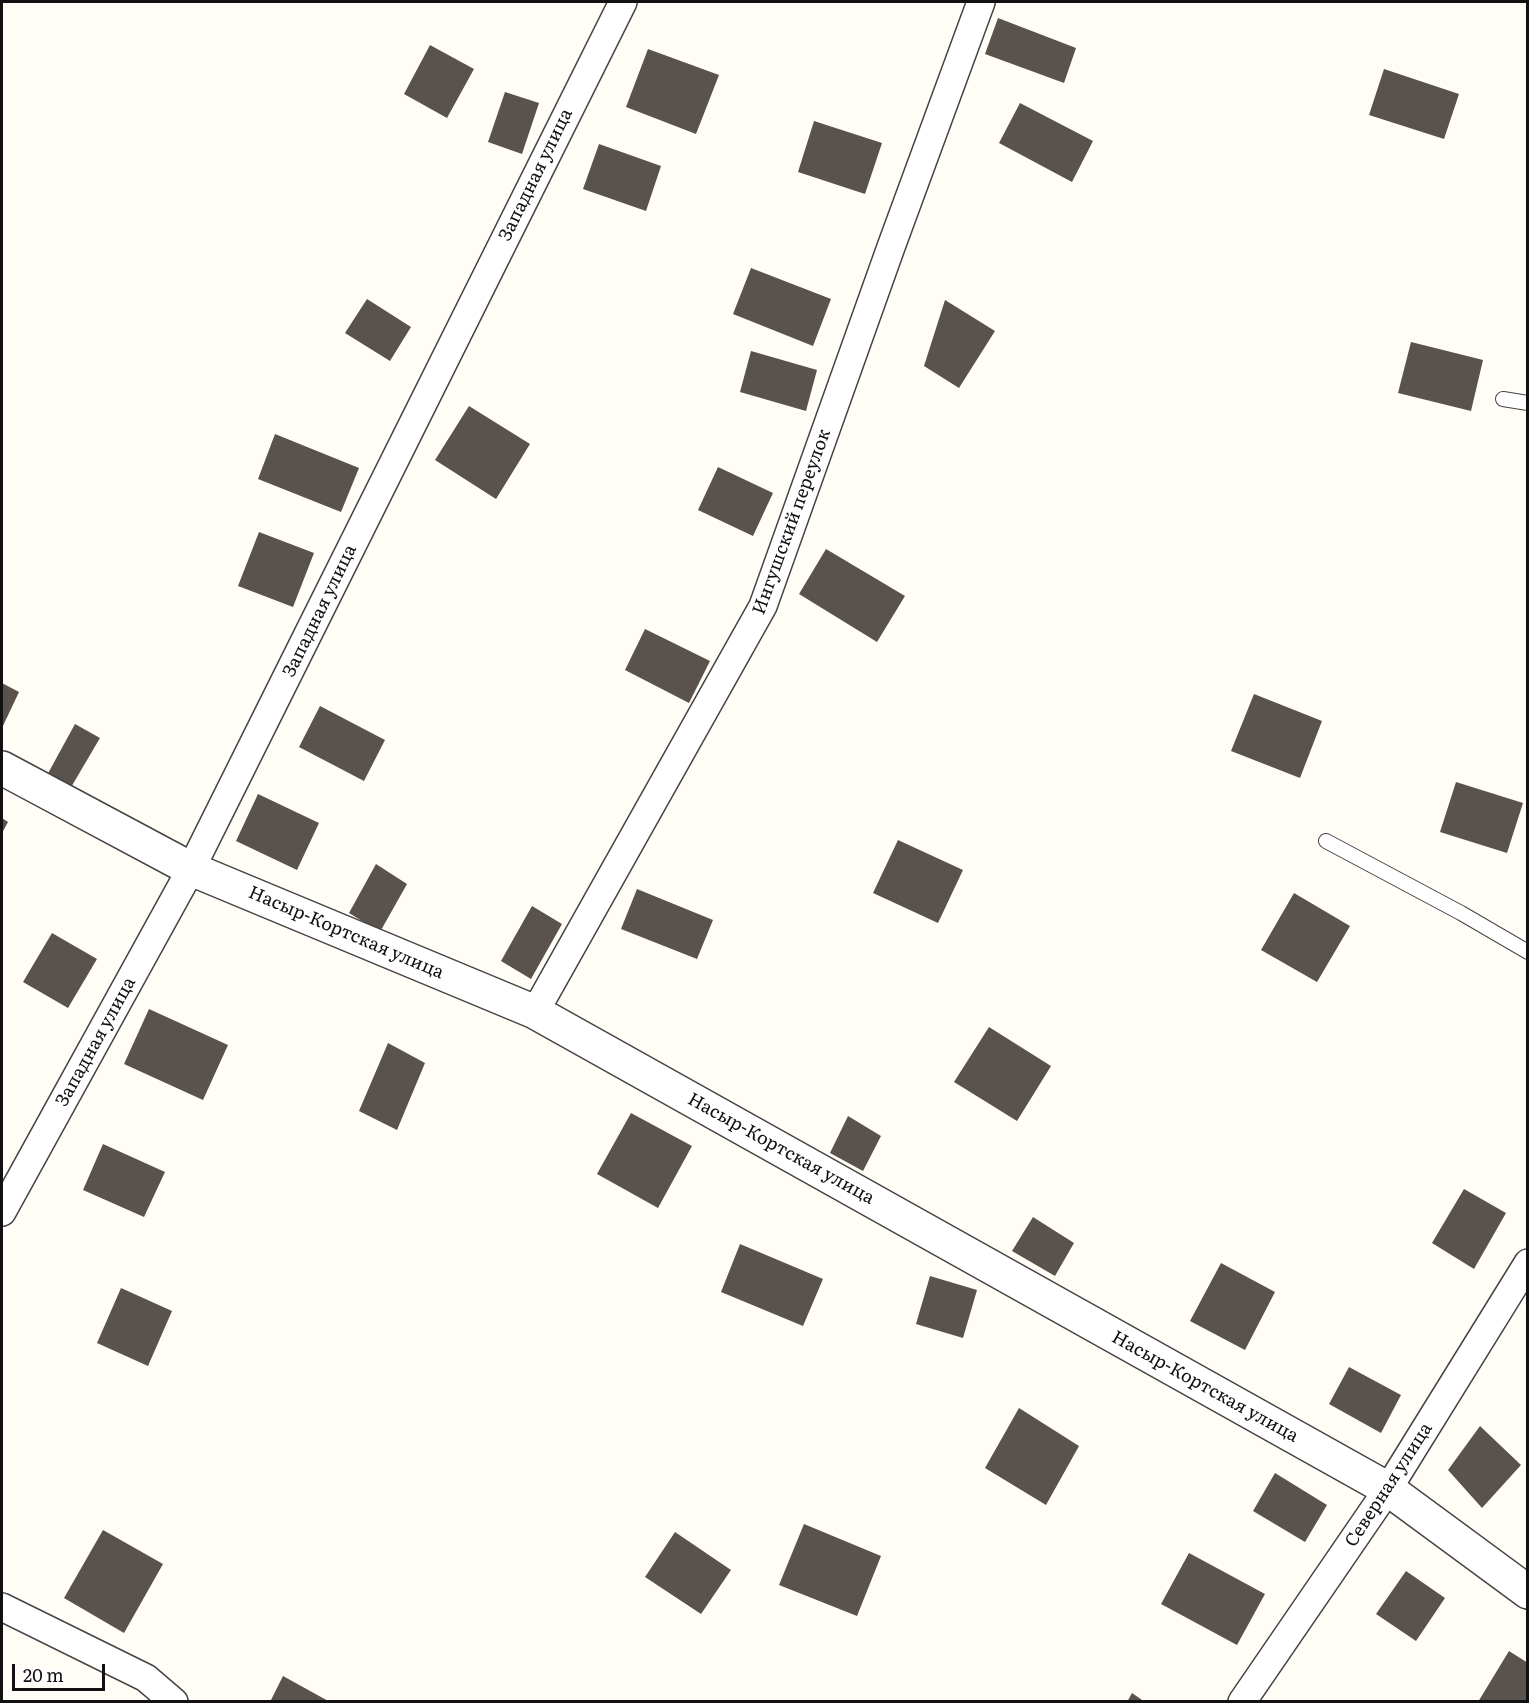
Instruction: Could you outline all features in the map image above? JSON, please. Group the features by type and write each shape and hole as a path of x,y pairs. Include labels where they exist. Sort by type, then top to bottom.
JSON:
{"street":[{"name":"Западная улица","path":"2,1212 191,869 623,2"},
{"name":"Ингушский переулок","path":"535,1012 764,606 887,258 981,2"},
{"name":"Насыр-Кортская улица","path":"2,768 191,869 535,1012 1388,1489 1527,1592"},
{"name":"Северная улица","path":"1242,1701 1388,1489 1527,1263"},
{"path":"2,1607 146,1678 174,1701"}],"lane":[{"path":"1503,399 1527,403"},
{"path":"1326,841 1461,913 1527,952"}],"building":[{"path":"998,18 1076,48 1064,83 985,54"},
{"path":"430,45 474,69 447,118 404,94"},
{"path":"648,49 719,75 696,134 626,107"},
{"path":"1384,69 1459,94 1444,139 1369,115"},
{"path":"505,92 539,103 522,154 488,142"},
{"path":"1020,103 1093,141 1072,182 999,143"},
{"path":"814,121 882,143 865,194 798,172"},
{"path":"599,144 661,166 646,211 583,189"},
{"path":"751,268 831,299 813,346 733,314"},
{"path":"367,299 411,327 390,361 345,333"},
{"path":"945,300 995,331 959,388 924,366"},
{"path":"1411,342 1483,360 1471,411 1398,393"},
{"path":"751,351 817,370 806,411 740,392"},
{"path":"469,406 530,444 496,499 435,460"},
{"path":"275,434 359,468 341,512 258,479"},
{"path":"718,467 773,493 753,536 698,510"},
{"path":"259,532 314,553 293,607 238,586"},
{"path":"826,549 905,596 877,642 799,594"},
{"path":"645,629 710,661 689,703 625,670"},
{"path":"2,683 19,692 2,728"},
{"path":"1254,694 1322,721 1300,778 1231,751"},
{"path":"320,706 385,740 364,781 299,747"},
{"path":"75,724 100,738 70,789 46,777"},
{"path":"1456,782 1523,803 1507,853 1440,832"},
{"path":"258,794 319,823 297,870 236,841"},
{"path":"2,818 8,822 2,833"},
{"path":"898,840 963,870 938,923 873,893"},
{"path":"376,864 407,884 380,932 349,913"},
{"path":"637,889 713,920 697,959 621,929"},
{"path":"1294,893 1350,926 1317,982 1261,950"},
{"path":"532,906 562,924 531,979 501,961"},
{"path":"52,933 97,959 68,1008 23,982"},
{"path":"149,1009 228,1045 203,1100 124,1064"},
{"path":"989,1027 1051,1066 1017,1121 954,1082"},
{"path":"388,1043 425,1063 397,1130 359,1111"},
{"path":"631,1113 692,1146 658,1208 597,1174"},
{"path":"848,1116 881,1136 863,1171 830,1153"},
{"path":"103,1144 165,1172 144,1217 83,1190"},
{"path":"1464,1189 1506,1213 1474,1269 1432,1243"},
{"path":"1033,1217 1074,1243 1055,1276 1012,1251"},
{"path":"740,1244 823,1279 803,1326 721,1292"},
{"path":"1221,1263 1275,1292 1245,1350 1190,1321"},
{"path":"930,1276 977,1290 963,1338 916,1324"},
{"path":"121,1288 172,1311 148,1366 97,1343"},
{"path":"1349,1367 1401,1395 1381,1433 1329,1404"},
{"path":"1019,1408 1079,1446 1046,1505 985,1468"},
{"path":"1480,1426 1521,1465 1482,1508 1448,1470"},
{"path":"1275,1473 1327,1505 1305,1542 1253,1511"},
{"path":"804,1524 881,1556 857,1616 779,1585"},
{"path":"103,1530 163,1564 124,1633 64,1598"},
{"path":"675,1532 731,1570 701,1614 645,1577"},
{"path":"1189,1553 1265,1594 1237,1645 1161,1604"},
{"path":"1406,1571 1445,1598 1416,1641 1376,1614"},
{"path":"1509,1651 1528,1663 1528,1702 1478,1702"},
{"path":"283,1676 330,1702 270,1702"},
{"path":"1132,1693 1145,1702 1127,1702"}]}
